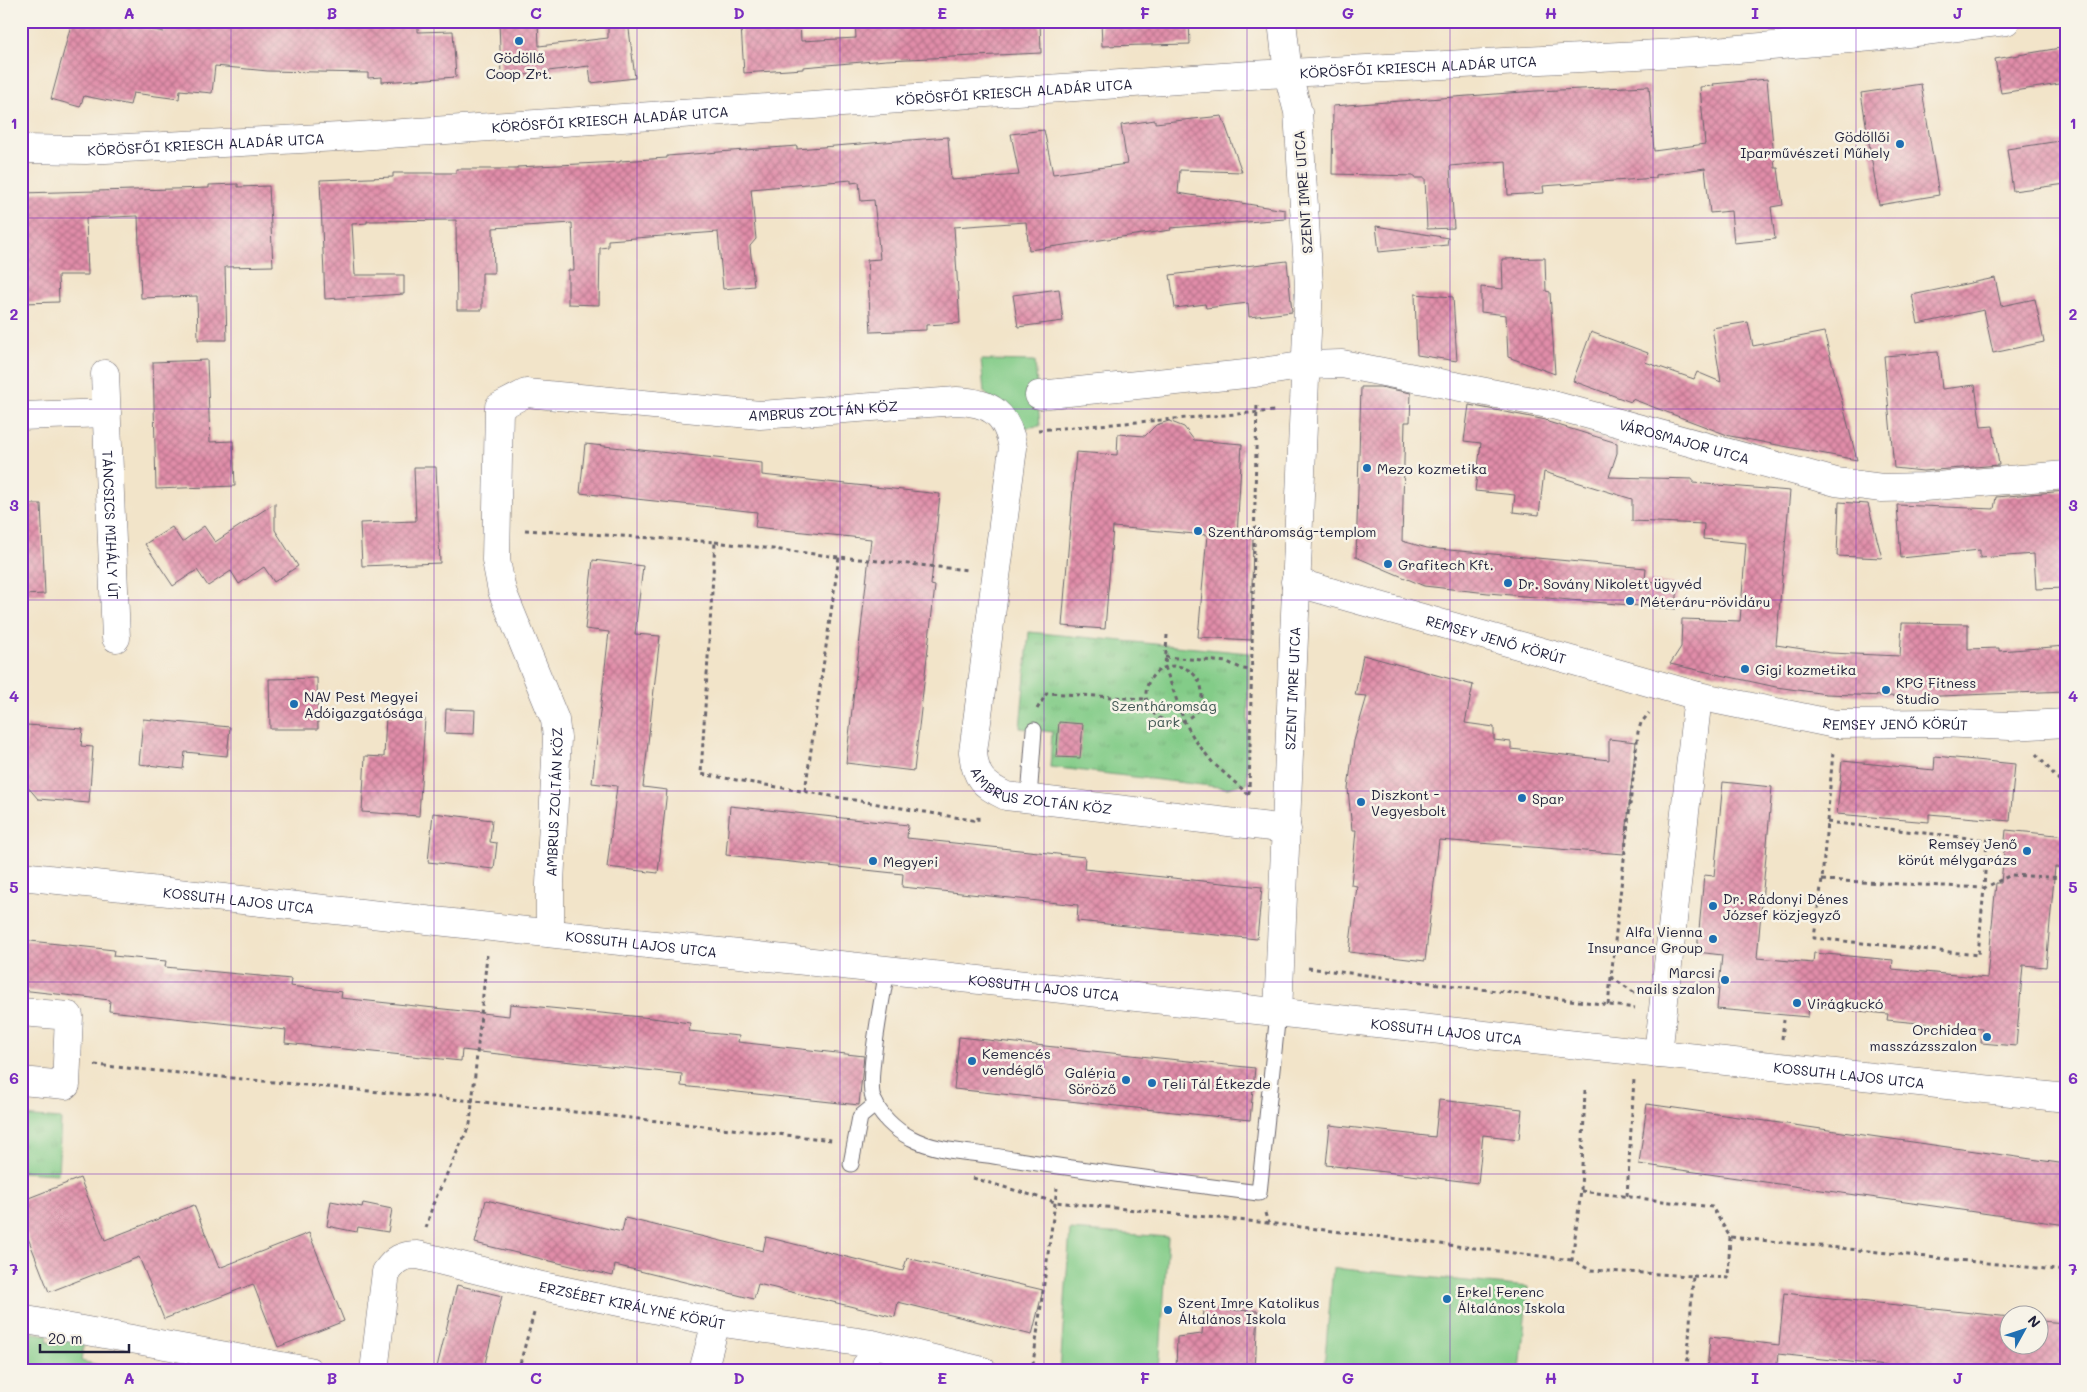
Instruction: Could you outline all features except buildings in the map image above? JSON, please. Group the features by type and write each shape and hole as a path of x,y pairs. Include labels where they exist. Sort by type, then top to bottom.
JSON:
{"street":[{"name":"SZENT IMRE UTCA","path":"1278,1013 1309,285 1298,112 1288,74 1282,39 1282,21"},
{"name":"KÖRÖSFŐI KRIESCH ALADÁR UTCA","path":"21,149 86,150 359,136 1288,74 1716,51 1883,36 2006,21"},
{"name":"VÁROSMAJOR UTCA","path":"1307,365 1342,364 1553,405 1836,482 1882,488 1924,487 2066,475"},
{"path":"1039,395 1255,373 1307,365"},
{"name":"TÁNCSICS MIHÁLY ÚT","path":"105,374 116,638"},
{"name":"AMBRUS ZOLTÁN KÖZ","path":"550,933 550,884 557,738 555,720 502,591 496,560 495,528 499,407 526,392 760,415 956,401 983,404 999,415 1010,433 1013,448 973,752 974,766 981,781 993,790 1006,796 1287,829"},
{"path":"21,416 107,413"},
{"name":"REMSEY JENŐ KÖRÚT","path":"1295,582 1698,696 1835,724 1939,723 2010,726 2066,723"},
{"path":"1647,1053 1698,696"},
{"name":"KOSSUTH LAJOS UTCA","path":"21,876 2066,1098"},
{"path":"21,1012 69,1016 66,1084 21,1081"},
{"name":"ERZSÉBET KIRÁLYNÉ KÖRÚT","path":"374,1371 386,1272 393,1261 403,1255 418,1255 542,1286 716,1322 873,1344 983,1371"},
{"path":"21,1319 309,1371"},
{"path":"703,1371 716,1322"}],"lane":[{"path":"1029,799 1034,730"},
{"path":"887,970 871,1078 872,1096 887,1120 897,1130 912,1139 937,1147 1060,1167 1259,1193 1278,1013"},
{"path":"851,1164 860,1117 876,1104"}],"path":[{"path":"1249,803 1258,412 1255,373"},
{"path":"1010,433 1305,408"},
{"path":"495,528 715,542 839,557 996,572"},
{"path":"715,542 701,774 805,790 978,821 981,781"},
{"path":"805,790 839,557"},
{"path":"1167,635 1164,667 1184,721 1195,740 1213,763 1249,794"},
{"path":"1165,657 1227,662 1243,669 1252,670"},
{"path":"1173,666 1188,669 1199,681 1202,688 1201,704 1191,717 1184,721 1169,722 1162,720 1151,710 1146,699 1148,682 1158,670 1164,667 1173,666"},
{"path":"1047,692 1146,699"},
{"path":"1608,1005 1638,732 1644,717 1656,709"},
{"path":"1827,822 1987,840 1978,955 1814,938 1822,880 1835,724"},
{"path":"2010,726 2066,788"},
{"path":"1822,880 1984,888 2010,875 2066,878"},
{"path":"418,1255 433,1204 466,1136 474,1100 489,927"},
{"path":"1281,964 1621,1007"},
{"path":"1627,1196 1647,1053"},
{"path":"103,1065 474,1100 686,1124"},
{"path":"1572,1260 1582,1191 1585,1090"},
{"path":"1027,1371 1033,1364 1060,1167"},
{"path":"1259,1193 1268,1223 1572,1260 1590,1270 1728,1278 1730,1237 1712,1207 1582,1191"},
{"path":"1730,1237 2066,1271"},
{"path":"1687,1371 1693,1276"},
{"path":"518,1371 542,1286"}],"green space":[{"path":"981,360 1035,361 1040,426 1020,428 984,392"},
{"name":"Szentháromság park","path":"1029,632 1249,653 1247,783 1227,788 1050,767 1052,732 1020,728"},
{"path":"21,1116 61,1119 58,1174 21,1172"},
{"path":"1070,1230 1168,1237 1159,1371 1060,1371"},
{"path":"1333,1268 1528,1287 1520,1371 1352,1371 1324,1368"},
{"path":"21,1331 48,1335 47,1342 60,1344 62,1338 84,1342 81,1361 124,1371 28,1371 21,1365"}],"place":[{"name":"Gödöllő Coop Zrt.","path":"519,41"},
{"name":"Gödöllői Iparművészeti Műhely","path":"1900,144"},
{"name":"Mezo kozmetika","path":"1367,468"},
{"name":"Szentháromság-templom","path":"1198,531"},
{"name":"Grafitech Kft.","path":"1388,564"},
{"name":"Dr. Sovány Nikolett ügyvéd","path":"1508,583"},
{"name":"Méteráru-rövidáru","path":"1630,601"},
{"name":"Gigi kozmetika","path":"1745,669"},
{"name":"KPG Fitness Studio","path":"1886,690"},
{"name":"NAV Pest Megyei Adóigazgatósága","path":"294,704"},
{"name":"Spar","path":"1522,798"},
{"name":"Diszkont - Vegyesbolt","path":"1361,802"},
{"name":"Remsey Jenő körút mélygarázs","path":"2027,851"},
{"name":"Megyeri","path":"873,861"},
{"name":"Dr. Rádonyi Dénes József közjegyző","path":"1713,906"},
{"name":"Alfa Vienna Insurance Group","path":"1713,939"},
{"name":"Marcsi nails szalon","path":"1725,980"},
{"name":"Virágkuckó","path":"1797,1003"},
{"name":"Orchidea masszázsszalon","path":"1987,1037"},
{"name":"Kemencés vendéglő","path":"972,1061"},
{"name":"Galéria Söröző","path":"1126,1080"},
{"name":"Teli Tál Étkezde","path":"1152,1083"},
{"name":"Erkel Ferenc Általános Iskola","path":"1447,1299"},
{"name":"Szent Imre Katolikus Általános Iskola","path":"1168,1310"}]}
